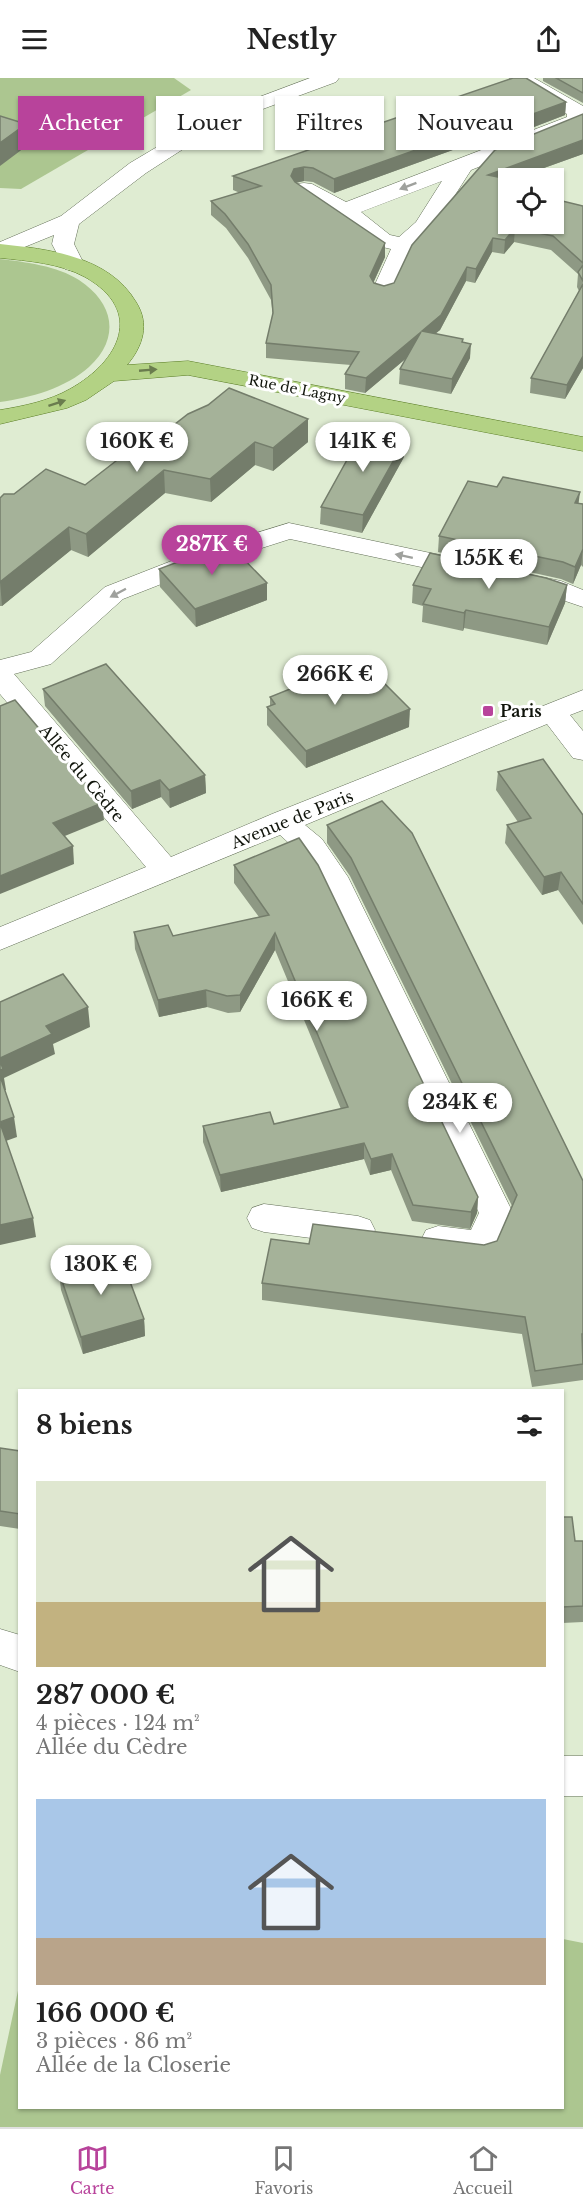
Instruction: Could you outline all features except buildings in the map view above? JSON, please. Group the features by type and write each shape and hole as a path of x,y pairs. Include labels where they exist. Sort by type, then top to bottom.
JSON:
{"main road":[{"path":"0,250 38,255 73,264 99,277 118,293 147,341 126,353 108,374 72,398 23,414 0,417"},
{"name":"Rue de Lagny","path":"147,341 188,368"},
{"name":"Rue de Lagny","path":"108,374 188,368 583,444"}],"street":[{"path":"0,250 69,221 138,168 201,129 245,109 329,78"},
{"path":"345,210 567,126 577,120 578,112 520,78"},
{"path":"383,291 404,244 424,226 463,165"},
{"path":"304,189 345,210 382,240 404,244"},
{"path":"69,221 63,244 73,264"},
{"path":"0,669 41,658 114,593 206,557 289,531 552,587 583,600"},
{"name":"Allée du Cèdre","path":"0,676 166,870"},
{"name":"Avenue de Paris","path":"0,939 583,699"},
{"path":"552,711 583,751"},
{"path":"264,1218 482,1246 496,1213 333,877 311,846 282,821"},
{"path":"0,1647 18,1653"},
{"path":"564,1776 583,1776"}],"green space":[{"path":"0,78 174,78 191,90 181,96 156,96 156,110 144,117 144,96 18,96 18,150 88,150 21,189 0,188"},
{"path":"0,259 51,268 79,280 100,299 109,321 109,333 99,356 89,367 70,381 47,391 0,402"},
{"path":"564,1939 583,1943 583,2127 0,2127 0,2075 18,1991 18,2109 564,2109"}],"place":[{"name":"Paris","path":"488,711"}]}
